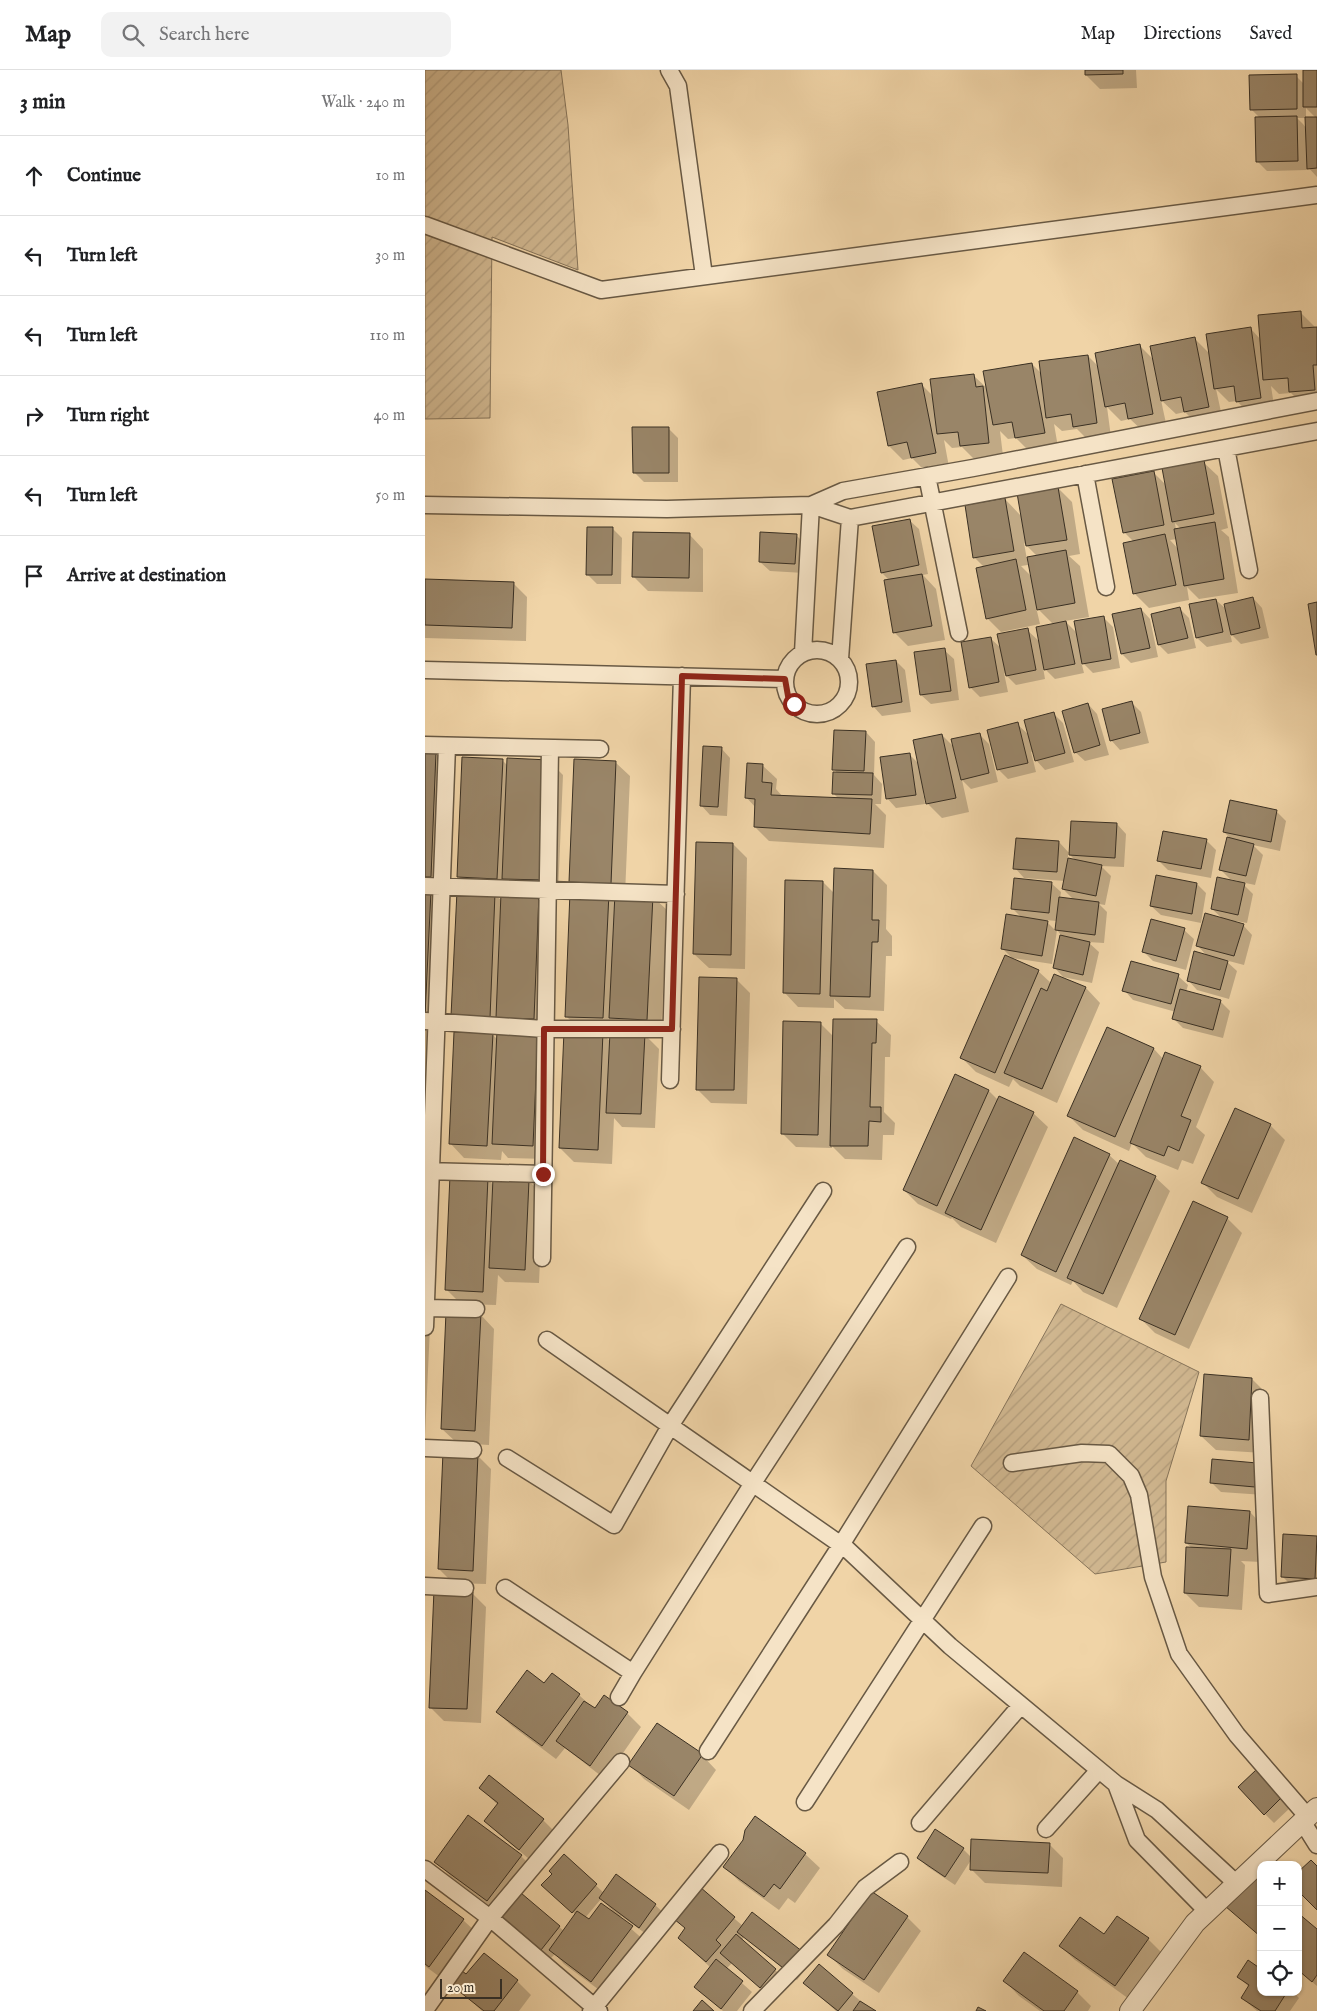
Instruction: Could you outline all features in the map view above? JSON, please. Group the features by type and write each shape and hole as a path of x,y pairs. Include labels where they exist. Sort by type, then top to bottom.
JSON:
{"street":[{"path":"669,70 678,86 704,276"},
{"path":"425,225 601,290 1317,195"},
{"path":"811,505 843,491 1317,401"},
{"path":"425,505 667,509 811,505 850,518 1317,431"},
{"path":"1226,448 1249,570"},
{"path":"1085,474 1107,587"},
{"path":"927,476 959,633"},
{"path":"803,653 811,505"},
{"path":"840,659 850,518"},
{"path":"812,650 823,650 832,653 840,659 846,668 848,688 845,697 839,705 830,711 821,714 802,710 788,696 785,679 788,667 794,658 803,653 812,650"},
{"path":"425,670 785,679"},
{"path":"670,1080 682,676"},
{"path":"425,745 600,749"},
{"path":"425,1327 431,1021 441,887 447,746"},
{"path":"542,1258 544,1029 550,748"},
{"path":"425,886 676,894"},
{"path":"431,1021 544,1029 672,1029"},
{"path":"428,1171 543,1174"},
{"path":"507,1458 614,1524 670,1426 823,1190"},
{"path":"619,1697 753,1484 907,1247"},
{"path":"708,1750 841,1546 1008,1277"},
{"path":"425,1308 476,1309"},
{"path":"547,1340 841,1546 950,1646 1116,1784 1157,1810 1237,1884"},
{"path":"1260,1398 1268,1594 1317,1587"},
{"path":"425,1448 473,1450"},
{"path":"1012,1463 1083,1453 1109,1454 1131,1476 1139,1495 1153,1577 1179,1654 1237,1735 1309,1815 1317,1845"},
{"path":"805,1802 983,1526"},
{"path":"425,1586 465,1588"},
{"path":"505,1588 633,1673"},
{"path":"920,1823 1021,1705"},
{"path":"425,2010 490,1918 621,1762"},
{"path":"1046,1830 1099,1770"},
{"path":"1116,1784 1137,1840 1208,1912"},
{"path":"1130,2011 1195,1923 1309,1815"},
{"path":"425,1869 490,1918 595,2010 720,1853"},
{"path":"752,2011 836,1925 865,1888 900,1862"}],"shaded area":[{"path":"425,70 561,70 568,125 578,270 492,237 490,418 425,419"},
{"path":"1061,1304 1199,1372 1166,1481 1166,1562 1095,1574 971,1466"}],"building":[{"path":"1085,70 1123,70 1123,74 1085,75"},
{"path":"1303,70 1317,70 1317,107 1303,107"},
{"path":"1297,74 1297,109 1250,110 1249,75"},
{"path":"1297,116 1298,161 1256,162 1255,117"},
{"path":"1305,117 1317,117 1317,168 1307,169"},
{"path":"1301,311 1302,328 1317,327 1317,365 1313,365 1315,390 1289,392 1288,378 1263,380 1258,315"},
{"path":"1251,327 1261,398 1236,402 1234,386 1214,389 1206,334"},
{"path":"1195,337 1209,407 1184,412 1181,397 1161,401 1150,346"},
{"path":"1140,344 1153,414 1128,419 1125,403 1105,407 1095,353"},
{"path":"1088,355 1097,423 1073,427 1071,414 1046,418 1039,361"},
{"path":"1032,363 1045,433 1015,438 1012,422 993,425 983,371"},
{"path":"974,374 976,387 983,386 989,443 960,446 958,432 937,434 930,379"},
{"path":"922,383 936,453 911,458 907,442 888,446 877,392"},
{"path":"632,427 669,427 669,473 633,473"},
{"path":"1204,460 1214,514 1172,522 1162,468"},
{"path":"1154,471 1164,525 1123,533 1112,479"},
{"path":"1058,487 1067,540 1026,546 1017,493"},
{"path":"1005,498 1014,551 973,558 965,505"},
{"path":"910,519 919,565 881,573 872,526"},
{"path":"1215,522 1224,579 1184,586 1174,529"},
{"path":"587,527 613,527 612,575 586,575"},
{"path":"633,532 690,533 689,578 632,577"},
{"path":"760,532 797,534 795,564 759,562"},
{"path":"1165,534 1176,585 1133,594 1123,543"},
{"path":"1066,550 1075,603 1037,610 1027,557"},
{"path":"1016,559 1026,610 986,619 976,568"},
{"path":"922,574 932,626 893,633 884,580"},
{"path":"425,579 514,582 512,628 425,625"},
{"path":"1253,597 1260,628 1231,635 1224,604"},
{"path":"1216,599 1223,632 1196,638 1189,604"},
{"path":"1317,602 1317,655 1316,655 1308,604"},
{"path":"1180,607 1188,638 1158,645 1151,614"},
{"path":"1141,608 1150,648 1121,654 1112,614"},
{"path":"1104,616 1111,659 1082,664 1074,621"},
{"path":"1066,621 1075,664 1044,670 1036,627"},
{"path":"1028,628 1036,670 1006,676 997,634"},
{"path":"991,637 999,682 969,688 961,642"},
{"path":"945,648 951,691 920,695 914,652"},
{"path":"896,660 902,702 872,707 866,664"},
{"path":"1132,701 1140,733 1110,741 1102,709"},
{"path":"1088,703 1100,745 1074,753 1062,711"},
{"path":"1054,712 1065,753 1035,761 1024,720"},
{"path":"1018,722 1028,763 997,770 987,730"},
{"path":"834,730 866,731 864,771 832,770"},
{"path":"980,733 989,773 961,780 951,739"},
{"path":"942,734 956,798 926,804 913,740"},
{"path":"703,746 722,747 718,807 700,806"},
{"path":"425,752 436,752 431,877 425,877"},
{"path":"910,753 916,795 886,799 880,757"},
{"path":"462,757 503,759 497,879 457,877"},
{"path":"507,758 549,760 544,880 502,879"},
{"path":"574,759 616,761 611,884 569,882"},
{"path":"747,763 763,764 762,782 772,783 771,795 872,799 870,834 754,827 755,799 745,798"},
{"path":"833,772 873,773 872,795 832,794"},
{"path":"1230,800 1277,810 1271,842 1223,832"},
{"path":"1071,821 1117,823 1115,858 1069,855"},
{"path":"1163,831 1207,839 1201,869 1157,861"},
{"path":"1227,837 1254,844 1246,876 1219,870"},
{"path":"1016,838 1059,841 1057,872 1013,869"},
{"path":"696,842 733,843 731,955 693,954"},
{"path":"1068,858 1102,865 1096,896 1062,889"},
{"path":"834,868 873,870 872,920 879,920 878,942 872,942 870,997 830,996"},
{"path":"1156,875 1197,883 1192,914 1150,906"},
{"path":"1217,877 1245,883 1238,915 1211,909"},
{"path":"1014,878 1052,882 1049,913 1011,909"},
{"path":"785,880 823,881 820,994 783,993"},
{"path":"425,891 431,891 425,1016"},
{"path":"457,891 495,893 490,1018 451,1016"},
{"path":"570,892 609,893 603,1018 565,1017"},
{"path":"501,893 539,894 534,1019 496,1018"},
{"path":"615,893 653,895 647,1020 609,1018"},
{"path":"1059,897 1099,902 1095,935 1055,930"},
{"path":"1205,913 1244,924 1234,956 1196,946"},
{"path":"1006,914 1048,921 1042,956 1001,949"},
{"path":"1151,919 1185,928 1176,961 1142,952"},
{"path":"1060,935 1090,942 1083,975 1053,968"},
{"path":"1194,951 1228,961 1220,990 1187,981"},
{"path":"1005,955 1039,970 995,1073 960,1058"},
{"path":"1131,961 1179,974 1171,1004 1122,991"},
{"path":"1054,974 1086,987 1042,1089 1004,1073 1041,988 1047,991"},
{"path":"699,977 737,978 734,1090 696,1090"},
{"path":"1180,989 1221,1000 1213,1030 1172,1019"},
{"path":"833,1019 877,1019 876,1043 872,1043 870,1107 881,1107 881,1122 869,1121 868,1146 830,1146"},
{"path":"783,1021 821,1022 818,1135 781,1134"},
{"path":"1107,1027 1154,1048 1115,1137 1067,1116"},
{"path":"497,1030 538,1032 533,1146 492,1144"},
{"path":"564,1031 603,1032 598,1150 559,1148"},
{"path":"454,1032 493,1033 487,1146 449,1144"},
{"path":"610,1032 645,1033 641,1114 606,1113"},
{"path":"1165,1052 1201,1066 1181,1116 1191,1120 1179,1151 1168,1146 1164,1156 1130,1143"},
{"path":"955,1074 989,1090 937,1206 903,1190"},
{"path":"999,1096 1034,1112 981,1230 945,1213"},
{"path":"1235,1108 1271,1124 1238,1199 1201,1183"},
{"path":"1074,1137 1110,1154 1056,1272 1021,1255"},
{"path":"1120,1160 1156,1176 1103,1294 1067,1278"},
{"path":"450,1175 488,1177 483,1292 445,1290"},
{"path":"493,1178 529,1180 525,1270 489,1268"},
{"path":"1193,1201 1228,1217 1175,1335 1139,1319"},
{"path":"446,1312 481,1313 475,1431 441,1429"},
{"path":"1204,1374 1252,1378 1249,1440 1200,1436"},
{"path":"443,1452 478,1454 473,1571 438,1569"},
{"path":"1212,1459 1257,1463 1255,1487 1210,1483"},
{"path":"1188,1506 1250,1511 1247,1549 1185,1543"},
{"path":"1283,1534 1317,1536 1315,1579 1281,1577"},
{"path":"1186,1547 1231,1549 1228,1596 1184,1593"},
{"path":"434,1590 473,1592 467,1709 429,1708"},
{"path":"527,1670 544,1683 552,1673 580,1694 542,1746 496,1712"},
{"path":"604,1695 628,1712 590,1766 556,1741 584,1701 595,1708"},
{"path":"657,1723 703,1754 674,1796 628,1765"},
{"path":"1256,1770 1282,1797 1264,1815 1238,1787"},
{"path":"489,1775 544,1819 519,1850 484,1821 498,1803 479,1788"},
{"path":"468,1815 522,1855 487,1901 434,1862"},
{"path":"755,1816 806,1853 780,1889 774,1884 764,1897 723,1867 743,1840 745,1830"},
{"path":"935,1829 964,1848 945,1877 917,1858"},
{"path":"971,1839 1050,1843 1048,1873 970,1870"},
{"path":"564,1854 597,1884 572,1913 541,1885 552,1874 549,1871"},
{"path":"1311,1860 1317,1866 1317,1910 1302,1895 1302,1868"},
{"path":"616,1874 656,1904 639,1928 599,1898"},
{"path":"1254,1874 1257,1877 1257,1934 1225,1906"},
{"path":"700,1887 735,1917 716,1940 721,1945 706,1962 678,1938 685,1928 674,1919"},
{"path":"425,1890 464,1919 429,1967 425,1964"},
{"path":"871,1891 908,1916 864,1980 827,1955"},
{"path":"521,1893 560,1926 541,1950 501,1916"},
{"path":"601,1903 633,1926 591,1982 549,1950 577,1911 589,1919"},
{"path":"752,1912 803,1952 787,1971 737,1932"},
{"path":"1117,1916 1149,1938 1115,1986 1059,1946 1080,1917 1104,1934"},
{"path":"1302,1916 1317,1929 1317,1975 1312,1982 1302,1973"},
{"path":"736,1934 776,1969 760,1988 720,1953"},
{"path":"1024,1952 1078,1991 1064,2011 1044,2011 1003,1981"},
{"path":"484,1953 518,1980 494,2011 484,2011 446,1981 457,1967 466,1974"},
{"path":"716,1959 743,1981 721,2009 694,1987"},
{"path":"1248,1960 1257,1966 1257,1996 1284,1996 1275,2011 1261,2011 1241,1998 1249,1985 1237,1977"},
{"path":"819,1964 853,1993 838,2011 803,1983"},
{"path":"702,2000 714,2011 693,2011"},
{"path":"860,2001 876,2011 853,2011"},
{"path":"978,2007 986,2011 976,2011"}],"route":[{"path":"543,1174 544,1029 672,1029 682,676 785,679 788,696 794,704"}]}
